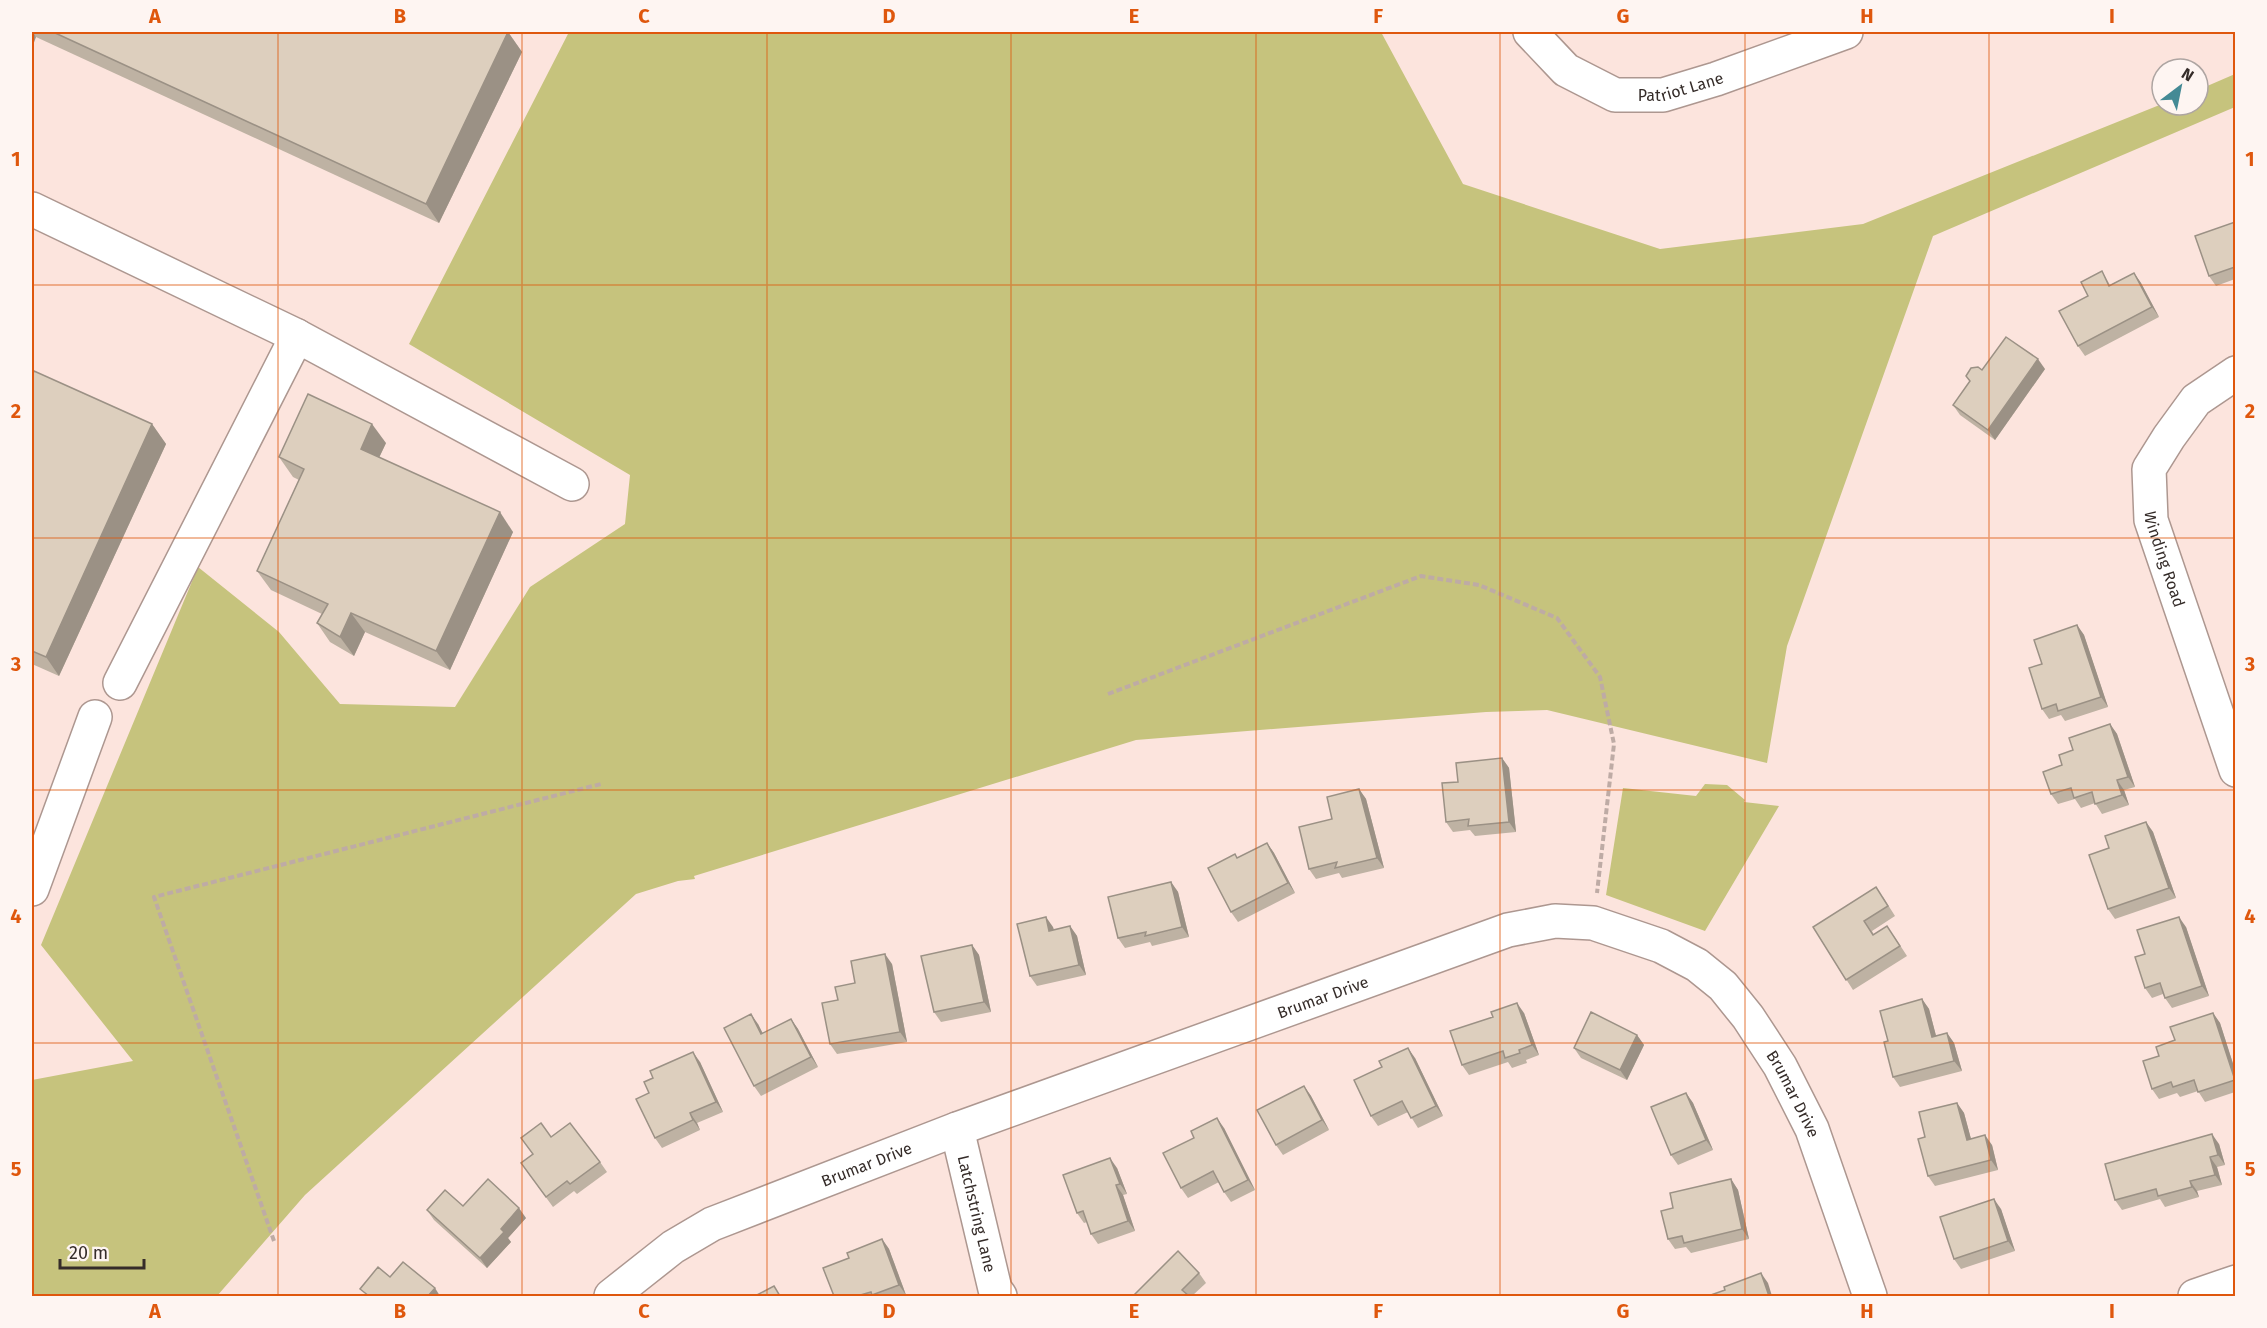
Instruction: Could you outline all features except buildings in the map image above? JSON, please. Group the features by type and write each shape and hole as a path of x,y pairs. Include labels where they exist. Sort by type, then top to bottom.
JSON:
{"street":[{"name":"Patriot Lane","path":"1530,32 1566,70 1615,95 1663,95 1716,79 1846,32"},
{"path":"32,209 297,336 572,484"},
{"path":"120,683 297,336"},
{"name":"Winding Road","path":"2235,373 2196,400 2149,469 2151,520 2235,770"},
{"path":"32,889 95,717"},
{"name":"Brumar Drive","path":"611,1296 673,1247 712,1224 957,1129 1508,930 1555,921 1593,923 1660,946 1697,965 1723,986 1749,1017 1780,1066 1812,1129 1870,1296"},
{"name":"Latchstring Lane","path":"957,1129 995,1289 1000,1296"},
{"path":"2195,1296 2235,1282"}],"path":[{"path":"1108,694 1421,576 1479,585 1557,618 1600,677 1614,744 1593,923"},
{"path":"274,1241 154,897 601,784"}],"shaded area":[{"path":"569,32 1381,32 1463,184 1660,249 1863,224 2150,109 2150,117 2210,117 2210,85 2235,74 2235,107 1933,236 1787,646 1767,763 1547,710 1486,712 1136,740 694,876 695,879 678,881 636,894 305,1195 217,1296 32,1296 32,1080 133,1061 41,945 198,567 279,632 340,704 455,707 530,587 625,524 630,475 409,344"},
{"path":"1705,784 1727,785 1745,800 1744,802 1779,806 1705,931 1606,895 1623,788 1696,796"}]}
